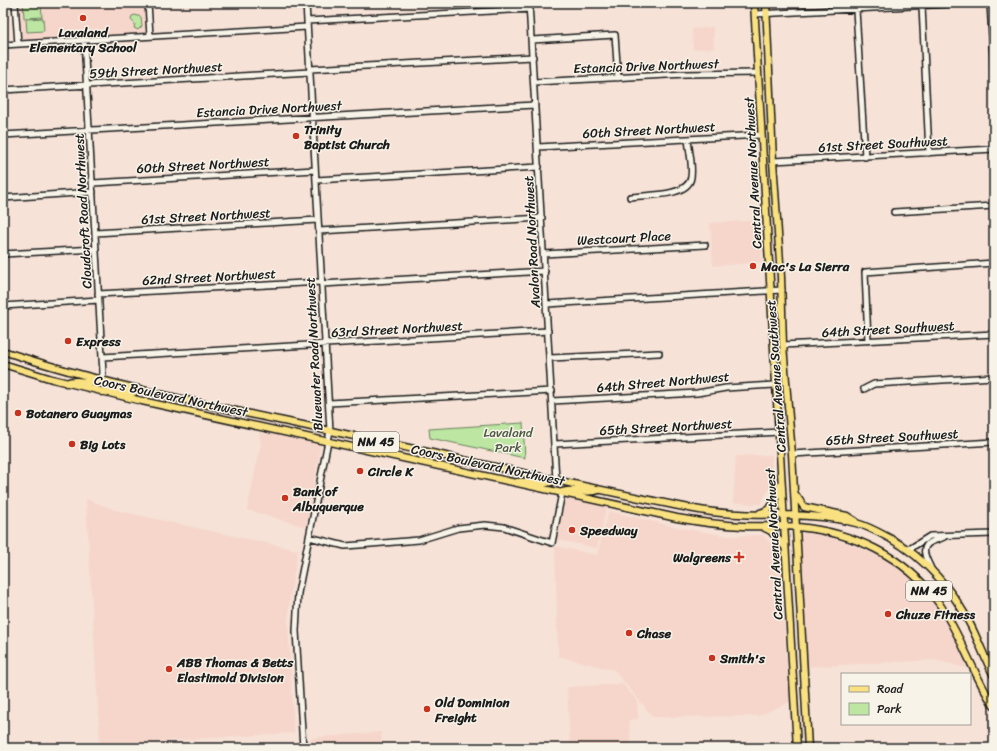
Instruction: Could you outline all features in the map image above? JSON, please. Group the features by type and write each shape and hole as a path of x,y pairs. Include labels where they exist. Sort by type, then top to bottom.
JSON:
{"main road":[{"name":"Central Avenue Northwest","path":"754,3 797,748"},
{"name":"Central Avenue Southwest","path":"766,3 773,161 782,290 783,345 792,454 808,748"},
{"name":"Coors Boulevard Northwest","path":"3,351 101,380 599,490 703,511 753,515 783,515"},
{"name":"Coors Boulevard Northwest","path":"3,364 102,392 700,522 784,526"},
{"path":"66,383 73,379 94,384 101,380"},
{"path":"102,392 114,389 133,393 140,389"},
{"path":"753,515 767,512 773,505 778,495 782,475"},
{"path":"514,482 527,480 543,484 551,483 556,480"},
{"path":"562,493 571,489 592,493 599,490"},
{"path":"794,493 804,507 847,516 860,524"},
{"path":"700,522 703,511"},
{"name":"NM 45","path":"783,515 837,519 860,524 905,548 932,571 954,596 963,611 994,676"},
{"path":"760,526 771,531 785,546"},
{"name":"NM 45","path":"784,526 828,533 867,544 900,564 915,576 937,600 946,614 980,682 994,706"}],"street":[{"path":"16,3 18,44"},
{"path":"148,3 150,36"},
{"name":"Bluewater Road Northwest","path":"302,748 296,615 300,575 330,431 306,3"},
{"path":"755,14 970,3"},
{"path":"990,3 992,12 994,72"},
{"path":"307,21 530,6"},
{"name":"Avalon Road Northwest","path":"530,6 556,480"},
{"path":"922,6 929,153"},
{"path":"856,10 865,157"},
{"path":"3,45 307,27"},
{"path":"532,40 614,35 618,78"},
{"name":"Cloudcroft Road Northwest","path":"84,40 103,373 101,380"},
{"name":"59th Street Northwest","path":"3,90 533,57"},
{"name":"Estancia Drive Northwest","path":"534,82 758,73"},
{"name":"Estancia Drive Northwest","path":"3,135 535,105"},
{"name":"60th Street Northwest","path":"538,147 761,135"},
{"path":"630,197 676,192 688,186 692,170 688,139"},
{"name":"61st Street Southwest","path":"773,161 994,149"},
{"path":"316,180 539,167"},
{"name":"60th Street Northwest","path":"92,183 315,170"},
{"path":"3,198 93,192"},
{"path":"894,212 994,206"},
{"path":"319,231 542,218"},
{"name":"61st Street Northwest","path":"95,233 318,220"},
{"name":"Westcourt Place","path":"544,254 705,245"},
{"path":"3,254 96,249"},
{"path":"868,341 865,272 994,263"},
{"name":"62nd Street Northwest","path":"3,306 99,297 545,271"},
{"path":"547,304 782,290"},
{"name":"63rd Street Northwest","path":"102,357 548,331"},
{"name":"64th Street Southwest","path":"783,345 994,334"},
{"path":"550,358 659,353"},
{"path":"864,389 874,384 994,377"},
{"name":"64th Street Northwest","path":"552,401 696,393 726,388 775,384"},
{"path":"329,403 552,391"},
{"name":"65th Street Northwest","path":"555,444 779,432"},
{"name":"65th Street Southwest","path":"792,454 994,442"},
{"path":"308,537 344,546 359,545 374,542 419,540 458,528 485,525 504,527 552,543 562,493"},
{"path":"905,548 911,548 930,536 944,537 994,534"},
{"path":"932,571 924,555 925,548 929,543 944,537"}],"shaded area":[{"name":"Lavaland Elementary School","path":"18,3 145,3 147,33 20,40"},
{"path":"713,27 714,48 693,49 692,29"},
{"path":"761,220 762,262 713,266 710,223"},
{"path":"259,433 274,434 319,445 320,449 306,527 247,510 261,444"},
{"path":"772,455 770,488 760,504 733,503 736,456"},
{"name":"Speedway","path":"564,496 607,505 597,548 554,539"},
{"path":"86,499 115,510 298,550 290,598 288,622 294,733 100,745"},
{"path":"609,511 676,527 728,536 763,535 778,550 790,702 758,716 653,717 614,670 558,656 555,546 597,555"},
{"path":"806,531 823,534 876,554 903,570 938,607 959,648 967,668 934,660 805,667 799,537"},
{"path":"622,684 637,700 638,719 629,720 631,748 570,748 567,687"},
{"path":"381,732 382,748 312,748 311,738"}],"green space":[{"path":"23,3 41,3 42,17 24,18"},
{"path":"135,15 141,17 142,26 138,30 134,28 135,24 131,20 132,16"},
{"path":"43,18 44,31 27,32 26,19"},
{"name":"Lavaland Park","path":"523,423 525,458 430,438 429,429"}],"place":[{"name":"Lavaland Elementary School","path":"83,18"},
{"name":"Trinity Baptist Church","path":"296,136"},
{"name":"Mac's La Sierra","path":"753,266"},
{"name":"Express","path":"68,341"},
{"name":"Botanero Guaymas","path":"18,413"},
{"name":"Big Lots","path":"72,444"},
{"name":"Circle K","path":"360,471"},
{"name":"Bank of Albuquerque","path":"285,498"},
{"name":"Speedway","path":"572,530"},
{"name":"Walgreens","path":"739,557"},
{"name":"Chuze Fitness","path":"888,614"},
{"name":"Chase","path":"629,633"},
{"name":"Smith's","path":"712,658"},
{"name":"ABB Thomas & Betts Elastimold Division","path":"169,669"},
{"name":"Old Dominion Freight","path":"427,709"}]}
